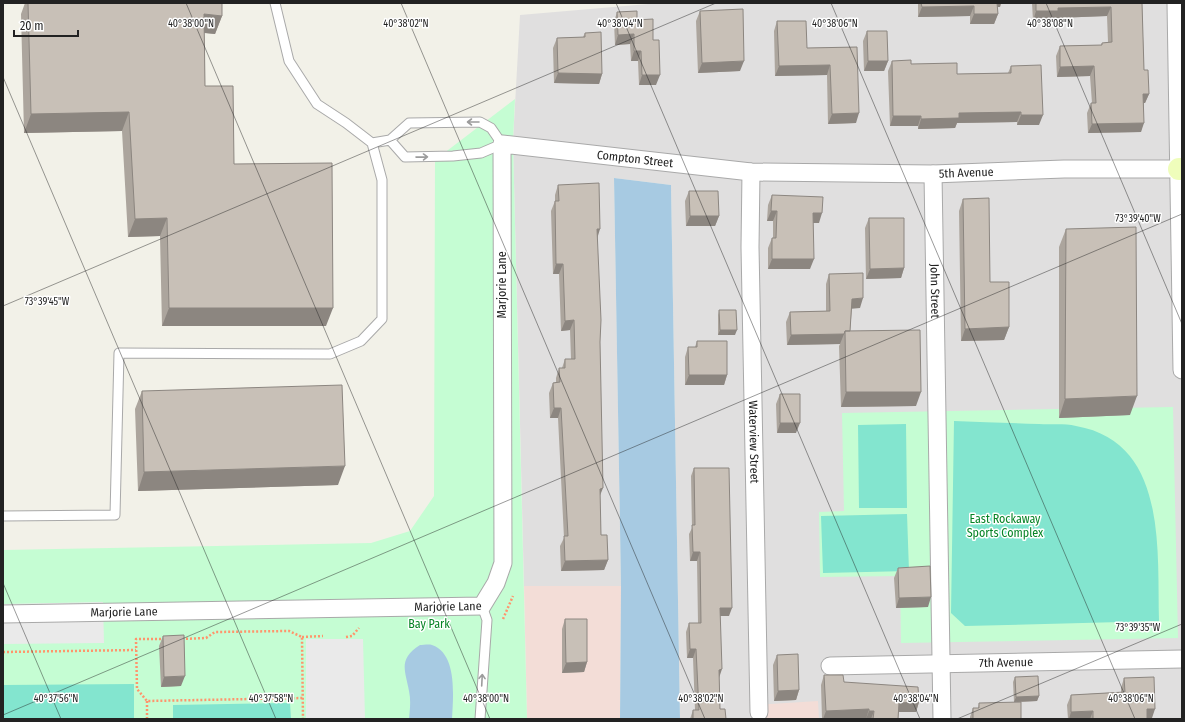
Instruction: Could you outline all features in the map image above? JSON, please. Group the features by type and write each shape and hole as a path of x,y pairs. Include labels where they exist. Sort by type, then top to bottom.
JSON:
{"street":[{"path":"1176,3 1180,169 1182,370"},
{"name":"Compton Street","path":"510,145 751,172"},
{"name":"Marjorie Lane","path":"3,614 482,606 496,584 503,563 510,145"},
{"name":"5th Avenue","path":"751,172 933,174 1064,169 1180,169"},
{"name":"Waterview Street","path":"751,172 750,247 759,715"},
{"name":"John Street","path":"933,174 936,407 942,663"},
{"name":"7th Avenue","path":"830,666 1182,659"},
{"path":"942,663 942,719"}],"lane":[{"path":"3,516 115,515 119,353 330,354 361,341 382,319 382,180 372,143 317,104 290,61 275,3"},
{"path":"372,143 390,140 409,123 480,122 491,128 510,145"},
{"path":"390,140 405,157 453,156 481,152 510,145"},
{"path":"480,719 486,620 482,606"}],"path":[{"path":"175,639 206,638 216,632 289,631 302,637 323,636"},
{"path":"302,637 303,719"},
{"path":"147,719 147,700 137,689 136,639 167,639"},
{"path":"3,652 136,650"},
{"path":"147,700 303,698"}],"shaded area":[{"path":"660,3 1182,3 1182,719 680,719 671,185 614,178 621,586 524,586 513,141 520,15"},
{"path":"524,586 621,586 620,719 527,719"},
{"path":"103,602 104,643 3,644 3,604"},
{"path":"306,639 363,639 365,719 306,719"},
{"path":"818,701 819,719 755,719 755,705"}],"green space":[{"name":"Bay Park","path":"515,99 513,141 527,719 3,719 3,550 371,543 410,531 434,496 435,160"},
{"name":"East Rockaway Sports Complex","path":"1173,407 1178,638 901,643 900,576 820,577 819,512 844,511 842,413"},
{"path":"954,421 1071,425 1106,436 1128,453 1142,476 1151,503 1156,532 1159,621 965,626 951,613"},
{"path":"906,424 907,508 859,508 858,425"},
{"path":"907,514 909,571 823,573 821,516"},
{"path":"134,684 134,719 3,719 3,685"},
{"path":"290,703 291,719 173,719 173,705"}],"water":[{"path":"614,178 671,185 680,719 620,719 621,586"},
{"path":"420,645 432,645 440,650 446,657 452,678 452,719 409,719 410,698 405,665 408,655"}],"building":[{"path":"28,3 222,3 222,16 204,14 205,86 233,86 234,164 332,163 333,308 169,308 167,218 135,219 129,112 31,114"},
{"path":"921,3 997,3 998,14 974,14 974,6 922,7"},
{"path":"1036,3 1142,3 1144,70 1148,70 1149,94 1143,94 1144,123 1092,124 1091,103 1096,103 1094,66 1060,67 1060,46 1102,45 1102,43 1112,42 1111,7 1058,8 1058,11 1036,11"},
{"path":"743,9 744,61 702,63 700,11"},
{"path":"637,11 637,20 653,19 653,40 659,40 660,75 642,75 641,51 634,51 634,34 618,35 617,12"},
{"path":"777,21 806,21 807,48 857,47 859,113 832,114 830,65 779,66"},
{"path":"867,31 887,31 888,61 868,61"},
{"path":"601,32 602,74 558,73 557,38 585,37 585,33"},
{"path":"911,60 911,64 957,63 957,74 1011,73 1011,66 1041,65 1043,115 1021,115 1021,112 959,113 959,118 921,119 921,116 893,116 892,61"},
{"path":"599,183 600,229 597,229 601,320 600,342 603,488 600,489 601,535 607,535 608,560 565,561 564,536 568,536 561,408 554,408 553,383 560,382 559,368 565,368 565,359 575,359 574,320 565,321 563,264 556,264 555,201 559,201 558,185"},
{"path":"689,191 718,191 719,216 690,216"},
{"path":"772,195 823,197 822,213 813,213 814,259 772,259 772,238 776,238 777,211 771,211"},
{"path":"989,198 990,282 1009,282 1009,327 965,329 963,199"},
{"path":"869,218 904,218 904,268 870,269"},
{"path":"1136,227 1137,396 1065,399 1066,229"},
{"path":"863,273 863,298 852,299 850,331 845,331 844,334 791,335 790,312 830,311 829,274"},
{"path":"719,310 736,310 737,330 720,330"},
{"path":"920,330 921,392 846,392 845,331"},
{"path":"697,341 727,341 727,375 689,375 688,347 697,347"},
{"path":"342,385 345,466 144,472 142,391"},
{"path":"780,394 800,394 800,423 780,423"},
{"path":"694,468 729,468 732,608 720,608 722,669 719,670 720,709 725,709 726,719 693,719 693,710 699,710 696,649 690,649 689,623 701,623 700,552 693,552 692,525 695,525"},
{"path":"930,566 931,597 899,598 898,568"},
{"path":"565,619 587,619 587,662 566,663"},
{"path":"184,635 185,676 164,677 163,636"},
{"path":"798,654 799,690 778,691 777,655"},
{"path":"824,675 843,675 844,682 918,687 919,702 899,703 898,719 873,719 874,711 869,711 869,709 826,711"},
{"path":"1038,676 1039,696 1016,697 1015,677"},
{"path":"1154,677 1155,709 1147,709 1147,719 1093,719 1093,711 1071,712 1071,695 1125,692 1124,678"},
{"path":"1021,702 1021,719 973,719 973,708 979,708 979,703"}]}
